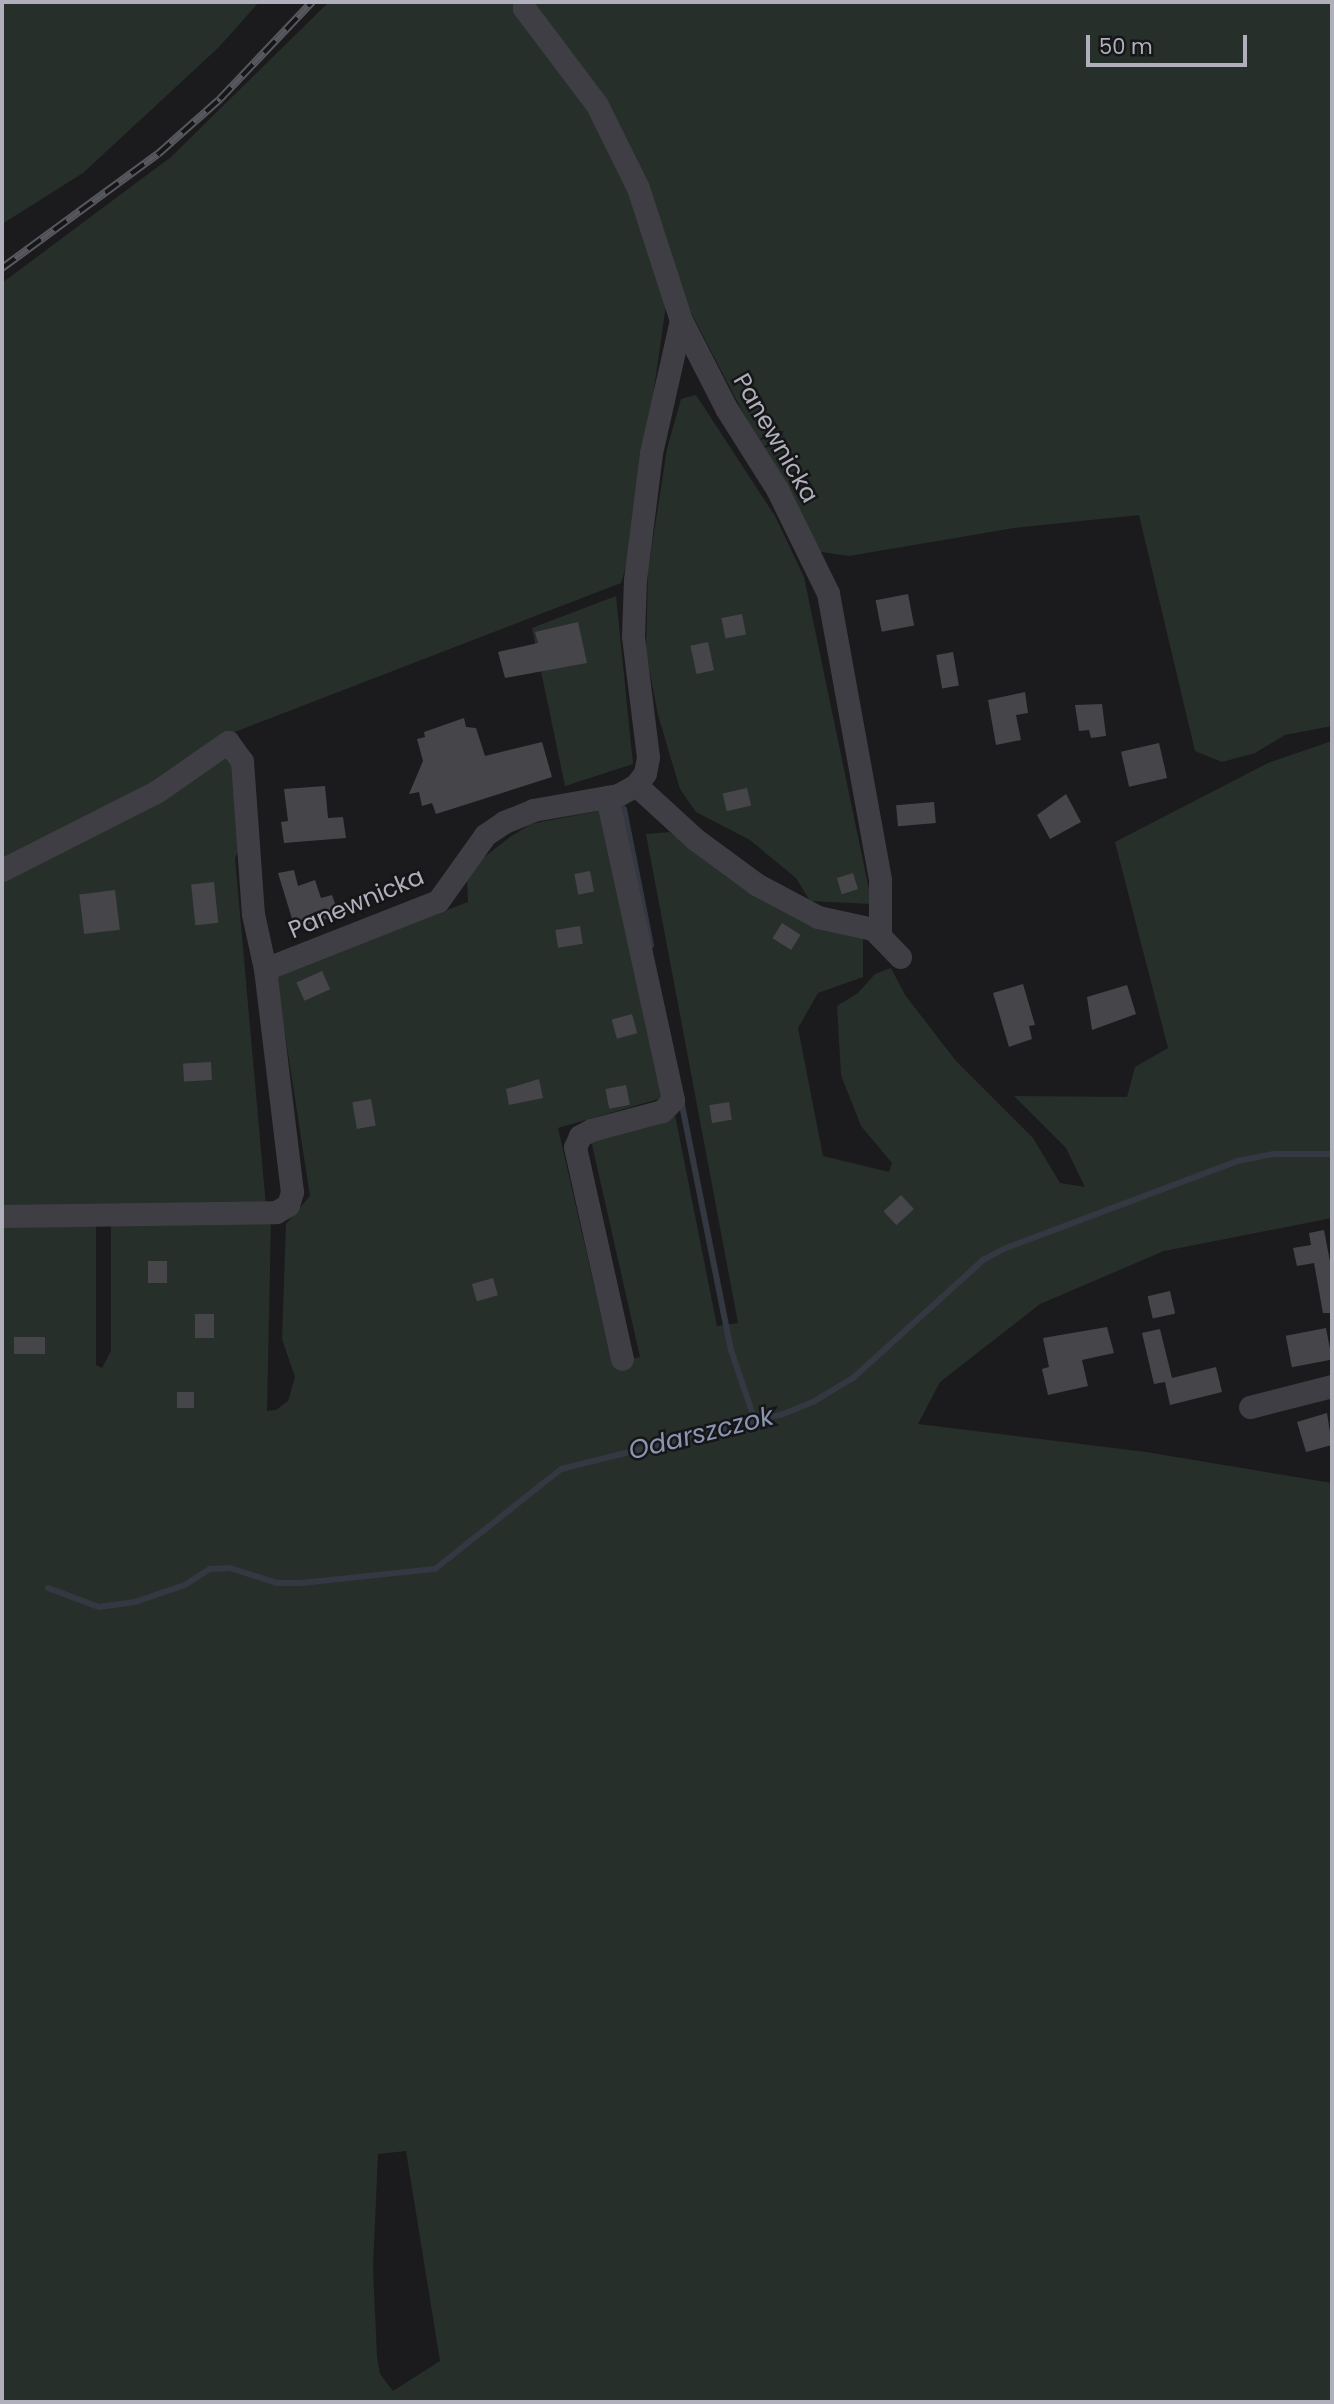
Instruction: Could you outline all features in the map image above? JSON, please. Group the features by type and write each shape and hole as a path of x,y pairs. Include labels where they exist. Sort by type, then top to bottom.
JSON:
{"street":[{"name":"Panewnicka","path":"524,2 524,8 597,105 632,176 663,255 681,320 726,408 783,499 828,593 880,880 880,936"},
{"path":"681,320 651,453 635,580 633,636 648,757 645,773 636,785 695,839 792,906 873,929 900,957"},
{"name":"Panewnicka","path":"2,870 156,792 228,742 242,761 253,914 265,969 438,901 485,835 503,822 533,810 607,797 636,785"},
{"path":"607,797 673,1100 662,1111 591,1130 580,1136 575,1147 622,1359"},
{"path":"2,1216 276,1212 288,1205 292,1192 265,969"},
{"path":"1250,1407 1332,1386"}],"shaded area":[{"path":"2,2 259,2 219,47 83,173 2,224"},
{"path":"329,2 1332,2 1332,726 1285,735 1255,753 1222,762 1195,751 1139,515 1014,528 849,556 815,551 684,299 666,305 631,550 621,583 224,736 151,784 2,860 2,283 171,157"},
{"path":"696,395 775,516 804,577 872,904 810,901 796,878 750,840 696,812 680,789 658,715 646,652 648,571 667,449 681,399"},
{"path":"616,596 633,764 565,786 532,628"},
{"path":"1332,741 1332,1218 1164,1251 1040,1304 940,1382 918,1424 1146,1452 1332,1483 1332,2402 2,2402 2,1222 96,1220 96,1365 102,1368 111,1351 111,1220 271,1219 267,1411 276,1410 288,1401 295,1377 282,1339 286,1224 310,1196 276,975 468,902 467,881 474,865 510,837 531,824 603,810 662,1098 558,1128 612,1364 640,1357 591,1140 596,1134 675,1115 717,1326 738,1323 646,834 669,832 721,866 863,936 863,977 818,993 798,1028 823,1156 889,1172 892,1163 861,1126 841,1075 837,1006 858,993 875,974 891,968 905,995 956,1061 1033,1138 1060,1183 1085,1187 1066,1148 1014,1096 1127,1097 1135,1067 1168,1048 1115,842 1268,763","holes":["406,2151 440,2361 393,2391 380,2374 373,2268 378,2154"]},
{"path":"224,756 231,759 241,846 235,858 266,1206 2,1208 2,876"}],"building":[{"path":"908,594 914,625 882,632 876,600"},
{"path":"742,614 746,635 725,639 721,618"},
{"path":"578,622 587,663 505,678 498,652 538,643 535,632"},
{"path":"708,642 714,670 696,674 690,646"},
{"path":"953,652 959,685 942,688 936,655"},
{"path":"1025,692 1028,713 1016,715 1021,740 996,745 988,700"},
{"path":"1102,704 1106,736 1091,738 1089,730 1079,731 1075,705"},
{"path":"464,718 466,727 476,728 485,756 542,742 552,777 436,814 432,803 422,806 419,792 409,794 423,761 417,739 425,737 424,732"},
{"path":"1159,743 1167,778 1129,787 1121,752"},
{"path":"325,786 328,818 343,817 346,838 284,843 281,822 288,821 284,789"},
{"path":"747,788 751,806 727,811 723,794"},
{"path":"1066,794 1081,822 1050,839 1037,815"},
{"path":"934,802 936,823 898,826 896,805"},
{"path":"294,870 298,886 315,880 321,898 332,895 339,915 304,926 302,920 293,922 278,873"},
{"path":"590,871 594,892 578,895 574,874"},
{"path":"853,873 858,889 842,894 837,878"},
{"path":"214,882 218,923 195,925 191,884"},
{"path":"115,890 120,930 84,934 79,894"},
{"path":"782,923 801,935 791,950 772,938"},
{"path":"580,926 583,944 558,948 555,930"},
{"path":"322,971 330,989 305,1001 296,982"},
{"path":"1023,984 1035,1025 1029,1026 1032,1039 1009,1047 993,993"},
{"path":"1127,985 1136,1014 1092,1030 1087,997"},
{"path":"632,1014 637,1033 617,1039 612,1019"},
{"path":"211,1062 212,1080 184,1081 183,1063"},
{"path":"539,1079 543,1098 509,1105 506,1089"},
{"path":"626,1085 630,1105 609,1109 605,1089"},
{"path":"371,1099 376,1126 357,1129 352,1102"},
{"path":"729,1102 732,1120 712,1123 709,1105"},
{"path":"901,1195 914,1209 896,1225 883,1211"},
{"path":"1324,1230 1332,1272 1332,1313 1323,1313 1314,1263 1297,1266 1293,1248 1311,1245 1309,1233"},
{"path":"148,1261 167,1261 167,1283 148,1283"},
{"path":"493,1278 498,1295 477,1301 472,1284"},
{"path":"1170,1291 1175,1313 1153,1319 1148,1296"},
{"path":"195,1314 214,1314 214,1338 195,1338"},
{"path":"1107,1327 1114,1353 1082,1360 1088,1386 1048,1395 1042,1369 1049,1367 1043,1338"},
{"path":"1326,1328 1332,1359 1292,1367 1286,1336"},
{"path":"1160,1329 1172,1378 1216,1367 1222,1392 1170,1405 1165,1382 1154,1384 1142,1333"},
{"path":"14,1337 45,1337 45,1354 14,1354"},
{"path":"177,1392 194,1392 194,1408 177,1408"},
{"path":"1327,1413 1332,1445 1306,1452 1297,1422"}],"waterway":[{"path":"624,809 651,945"},
{"path":"681,1100 731,1350 755,1421"},
{"name":"Odarszczok","path":"48,1588 99,1607 135,1602 185,1585 210,1569 230,1568 277,1583 301,1583 435,1569 561,1469 783,1414 813,1402 853,1378 983,1260 1006,1248 1237,1161 1273,1154 1332,1154"}],"railway":[{"path":"2,268 158,154 220,99 312,2"}]}
